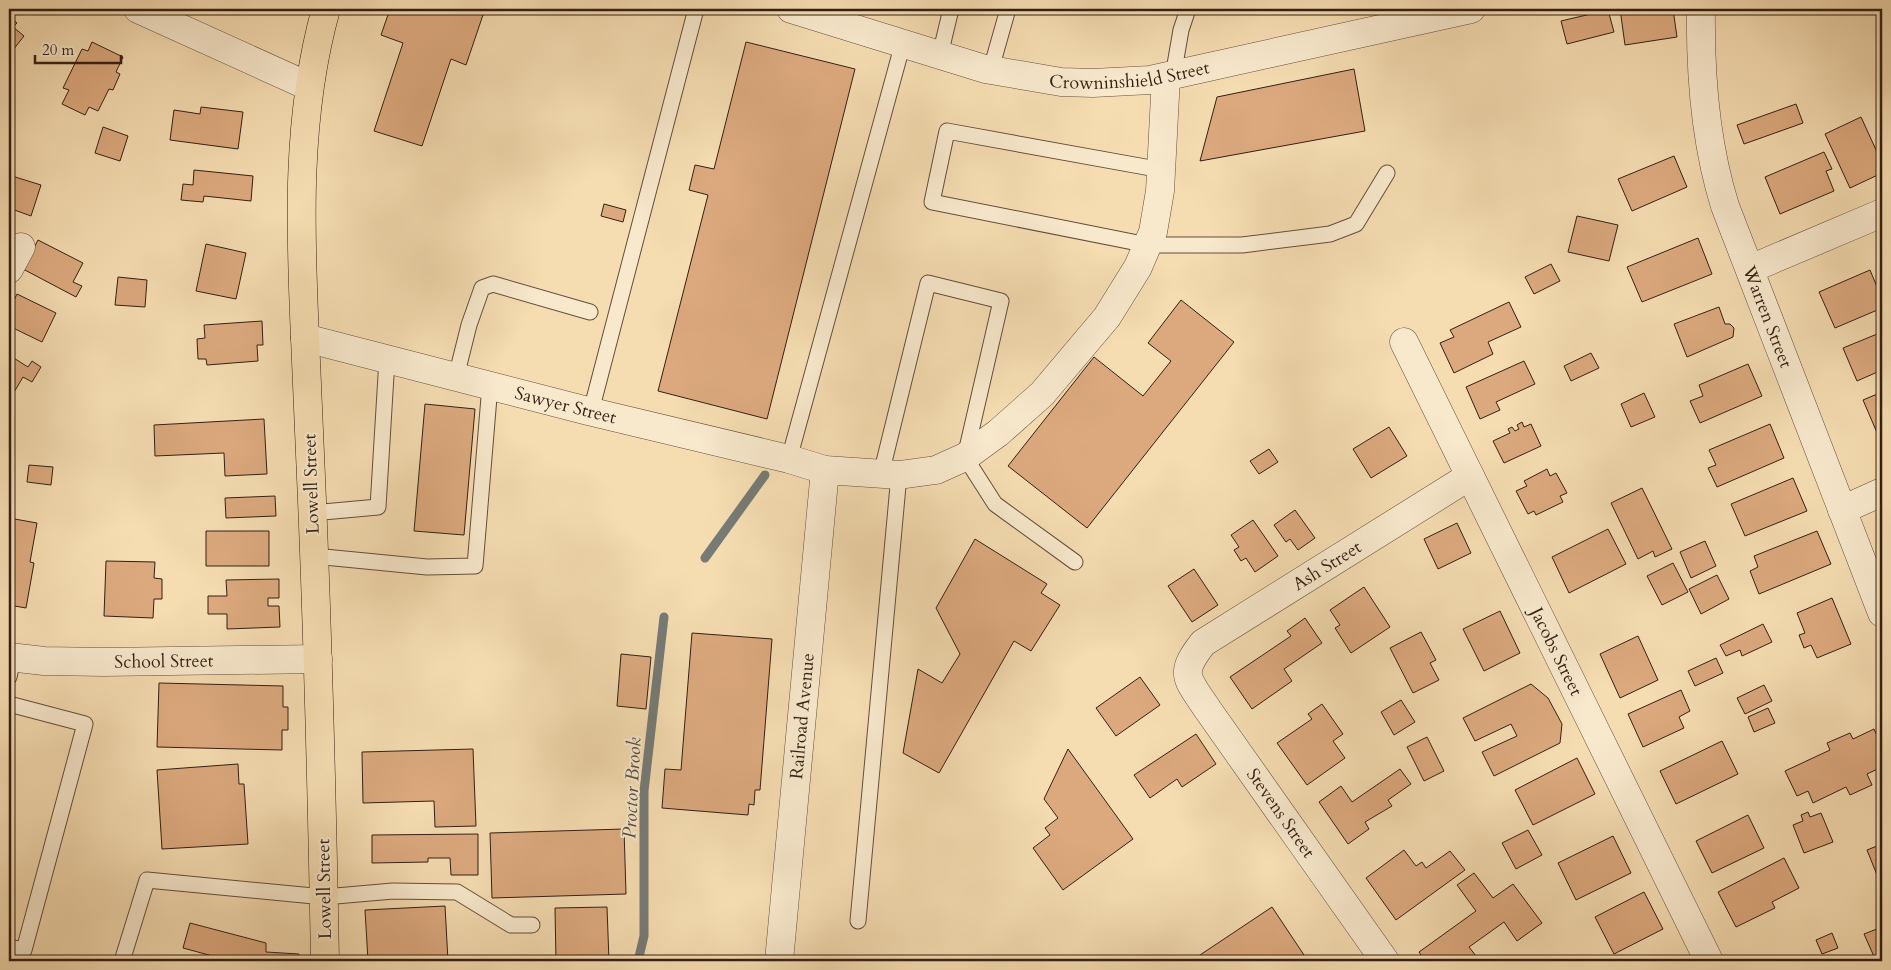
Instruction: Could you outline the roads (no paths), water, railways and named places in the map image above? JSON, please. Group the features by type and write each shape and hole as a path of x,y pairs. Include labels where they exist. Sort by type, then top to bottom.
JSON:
{"main road":[{"name":"Lowell Street","path":"325,961 318,659 301,191 308,86 314,52 326,9"}],"street":[{"path":"138,9 308,86"},
{"name":"Crowninshield Street","path":"791,9 991,69 1061,82 1092,83 1150,80 1471,9"},
{"name":"Warren Street","path":"1702,9 1701,67 1715,173 1882,613"},
{"name":"Sawyer Street","path":"305,338 789,459 825,470 890,475 936,470 965,457 998,433 1042,394 1108,317 1138,268 1153,232 1162,170 1170,76"},
{"path":"1750,269 1882,213"},
{"name":"Jacobs Street","path":"1404,342 1709,961"},
{"name":"Railroad Avenue","path":"779,961 825,470"},
{"name":"Ash Street","path":"1189,660 1204,642 1470,476"},
{"path":"1842,510 1882,492"},
{"name":"School Street","path":"10,664 318,659"},
{"name":"Stevens Street","path":"1189,660 1187,668 1190,682 1203,703 1385,961"}],"lane":[{"path":"591,411 696,9"},
{"path":"940,55 952,9"},
{"path":"991,69 1008,9"},
{"path":"1170,76 1188,9"},
{"path":"789,459 903,43"},
{"path":"1162,170 947,131 932,202 1148,245 1242,245 1330,234 1356,224 1387,174"},
{"path":"858,921 890,475 928,283 1001,301 965,457 995,504 1075,562"},
{"path":"456,377 469,324 482,288 493,284 590,312"},
{"path":"312,513 378,507 387,359"},
{"path":"314,556 427,567 475,566 490,385"},
{"path":"9,704 85,724 24,950 9,947"},
{"path":"122,961 148,880 324,897 393,891 456,892 510,924 532,925"}],"waterway":[{"name":"Proctor Brook","path":"705,558 765,475"},
{"name":"Proctor Brook","path":"638,961 644,936 644,791 664,617"}]}
